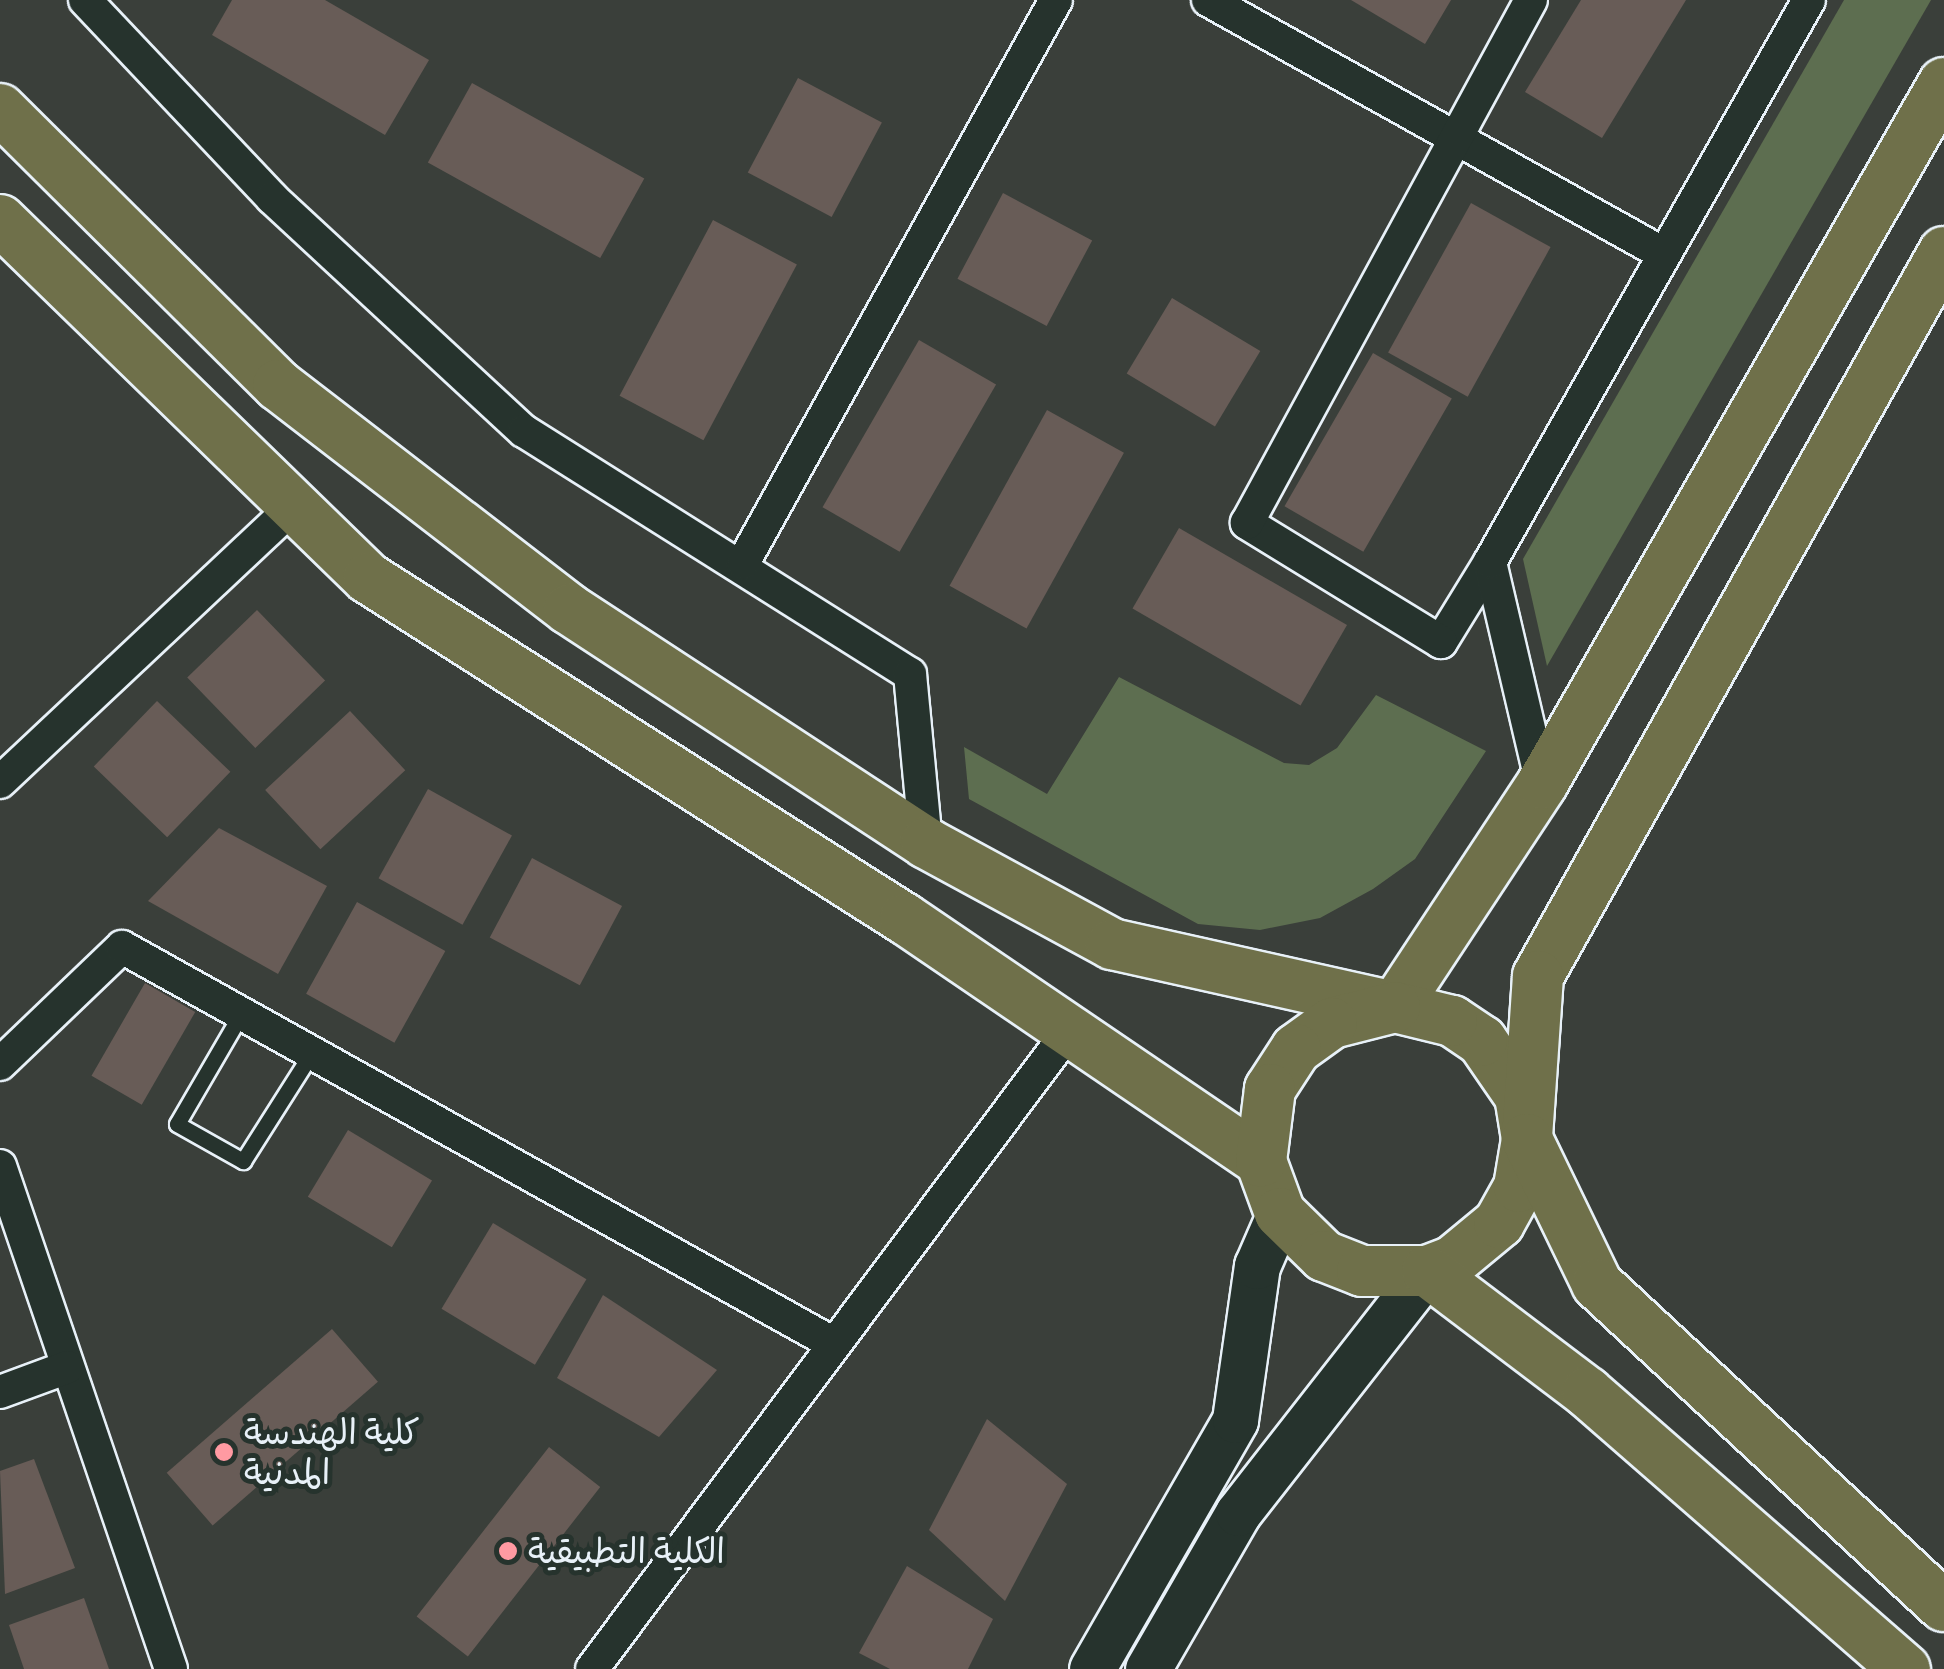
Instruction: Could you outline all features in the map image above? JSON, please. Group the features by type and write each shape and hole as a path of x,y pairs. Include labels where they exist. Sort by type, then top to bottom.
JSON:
{"main road":[{"path":"1944,83 1542,784 1395,1007 1332,1022 1296,1050 1270,1090 1261,1161 1280,1214 1324,1256 1362,1271 1427,1271 1453,1261 1499,1222 1519,1187 1527,1138 1538,976 1944,252"},
{"path":"0,109 278,385 569,609 926,843 1112,944 1452,1021 1482,1041 1520,1096 1527,1138 1597,1284 1944,1606"},
{"path":"0,220 368,578 1069,1031 1261,1161"},
{"path":"1092,1669 1235,1420 1257,1266 1280,1214"},
{"path":"1148,1669 1238,1513 1427,1271"},
{"path":"1427,1271 1587,1392 1905,1669"}],"street":[{"path":"85,0 272,198 524,431 742,563 910,674 926,843"},
{"path":"742,563 1056,0"},
{"path":"1208,0 1662,252"},
{"path":"1531,0 1247,523 1440,642 1490,562 1662,252 1809,0"},
{"path":"0,782 294,506"},
{"path":"1490,562 1542,784"},
{"path":"0,1064 122,947 834,1344"},
{"path":"592,1669 1069,1031"},
{"path":"0,1166 171,1669"},
{"path":"0,1392 68,1367"}],"lane":[{"path":"241,1014 177,1124 244,1161 312,1054"}],"green space":[{"path":"1844,0 1931,0 1547,666 1523,559"},
{"path":"1119,677 1284,763 1309,765 1337,748 1376,695 1486,751 1415,859 1373,889 1320,918 1260,930 1198,924 969,799 964,747 1047,794"}],"building":[{"path":"232,0 325,0 429,60 385,135 212,35"},
{"path":"1351,0 1451,0 1425,44"},
{"path":"1581,0 1686,0 1602,138 1525,92"},
{"path":"798,78 882,123 832,217 748,172"},
{"path":"472,83 644,179 600,258 428,163"},
{"path":"1003,193 1092,240 1047,326 957,279"},
{"path":"1471,203 1551,247 1468,397 1388,353"},
{"path":"713,220 797,265 703,440 620,396"},
{"path":"1172,298 1260,351 1215,426 1127,373"},
{"path":"919,340 996,384 900,552 822,507"},
{"path":"1373,353 1452,398 1363,552 1284,506"},
{"path":"1047,410 1124,453 1027,628 950,586"},
{"path":"1179,528 1347,625 1301,706 1132,609"},
{"path":"257,610 325,680 255,748 187,677"},
{"path":"157,701 230,772 167,837 94,766"},
{"path":"350,711 405,770 320,849 265,790"},
{"path":"428,789 512,836 463,925 379,878"},
{"path":"219,828 327,886 278,974 148,901"},
{"path":"532,858 622,906 580,985 490,937"},
{"path":"357,902 445,951 394,1043 306,994"},
{"path":"145,983 195,1012 142,1105 92,1076"},
{"path":"348,1130 432,1180 392,1247 308,1197"},
{"path":"493,1223 586,1279 535,1365 441,1309"},
{"path":"603,1295 717,1370 659,1437 557,1378"},
{"path":"332,1329 378,1382 213,1526 167,1473"},
{"path":"987,1419 1067,1484 1005,1601 929,1530"},
{"name":"الكلية التطبيقية","path":"549,1447 600,1487 468,1656 417,1616"},
{"path":"34,1459 75,1568 5,1594 0,1471"},
{"path":"907,1566 993,1619 968,1669 890,1669 859,1653"},
{"path":"84,1598 109,1669 24,1669 9,1625"}],"place":[{"name":"كلية الهندسة المدنية","path":"224,1452"},
{"name":"الكلية التطبيقية","path":"508,1551"}]}
